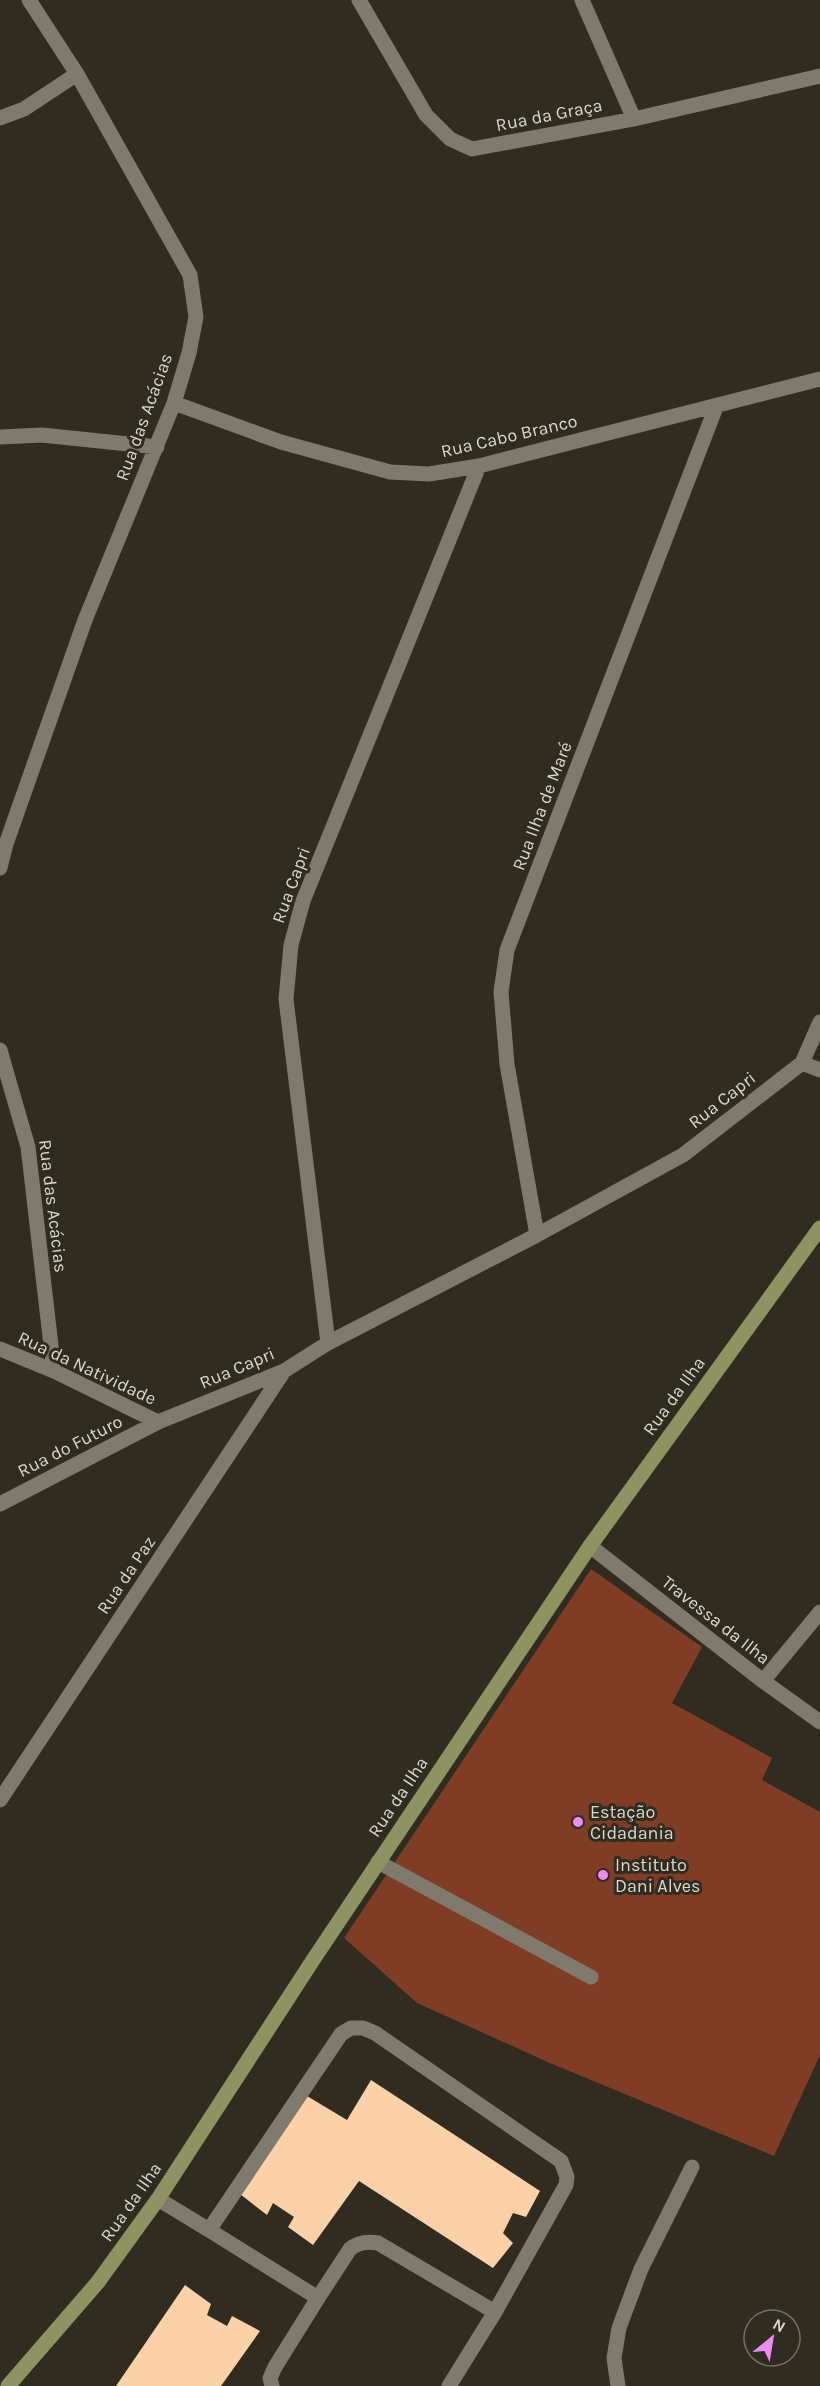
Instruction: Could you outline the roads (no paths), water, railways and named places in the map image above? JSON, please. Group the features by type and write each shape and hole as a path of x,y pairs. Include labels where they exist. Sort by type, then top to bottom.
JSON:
{"main road":[{"name":"Rua da Ilha","path":"8,2386 98,2282 158,2199 378,1862 590,1546 820,1228"}],"street":[{"name":"Rua das Acácias","path":"0,868 6,844 85,620 174,403 189,353 196,317 190,275 77,74 29,0"},
{"name":"Rua da Graça","path":"359,0 426,116 450,139 472,149 634,119 820,76"},
{"path":"582,0 634,119"},
{"path":"0,118 24,109 77,74"},
{"name":"Rua Cabo Branco","path":"174,403 281,442 390,472 429,474 479,466 820,379"},
{"name":"Rua Ilha de Maré","path":"537,1235 507,1064 501,992 507,950 716,406"},
{"path":"0,437 42,435 157,447"},
{"name":"Rua Capri","path":"328,1343 286,999 291,945 303,901 479,466"},
{"path":"820,1022 802,1063 820,1070"},
{"name":"Rua das Acácias","path":"0,1050 28,1147 54,1371"},
{"name":"Rua Capri","path":"158,1422 284,1371 328,1343 537,1235 682,1155 802,1063"},
{"name":"Rua da Natividade","path":"0,1349 54,1371 158,1422"},
{"name":"Rua da Paz","path":"0,1800 284,1371"},
{"name":"Rua do Futuro","path":"0,1504 158,1422"},
{"name":"Travessa da Ilha","path":"590,1546 763,1681 820,1722"},
{"path":"763,1681 820,1612"},
{"path":"378,1862 591,1977"},
{"path":"209,2230 341,2034 351,2028 363,2028 375,2033 561,2161 565,2170 566,2185 495,2312 448,2386"},
{"path":"618,2386 614,2358 619,2328 641,2269 692,2167"},
{"path":"158,2199 318,2298"},
{"path":"272,2386 270,2378 275,2367 350,2249 355,2245 369,2241 378,2243 495,2312"}],"place":[{"name":"Estação Cidadania","path":"578,1822"},
{"name":"Instituto Dani Alves","path":"603,1875"}]}
